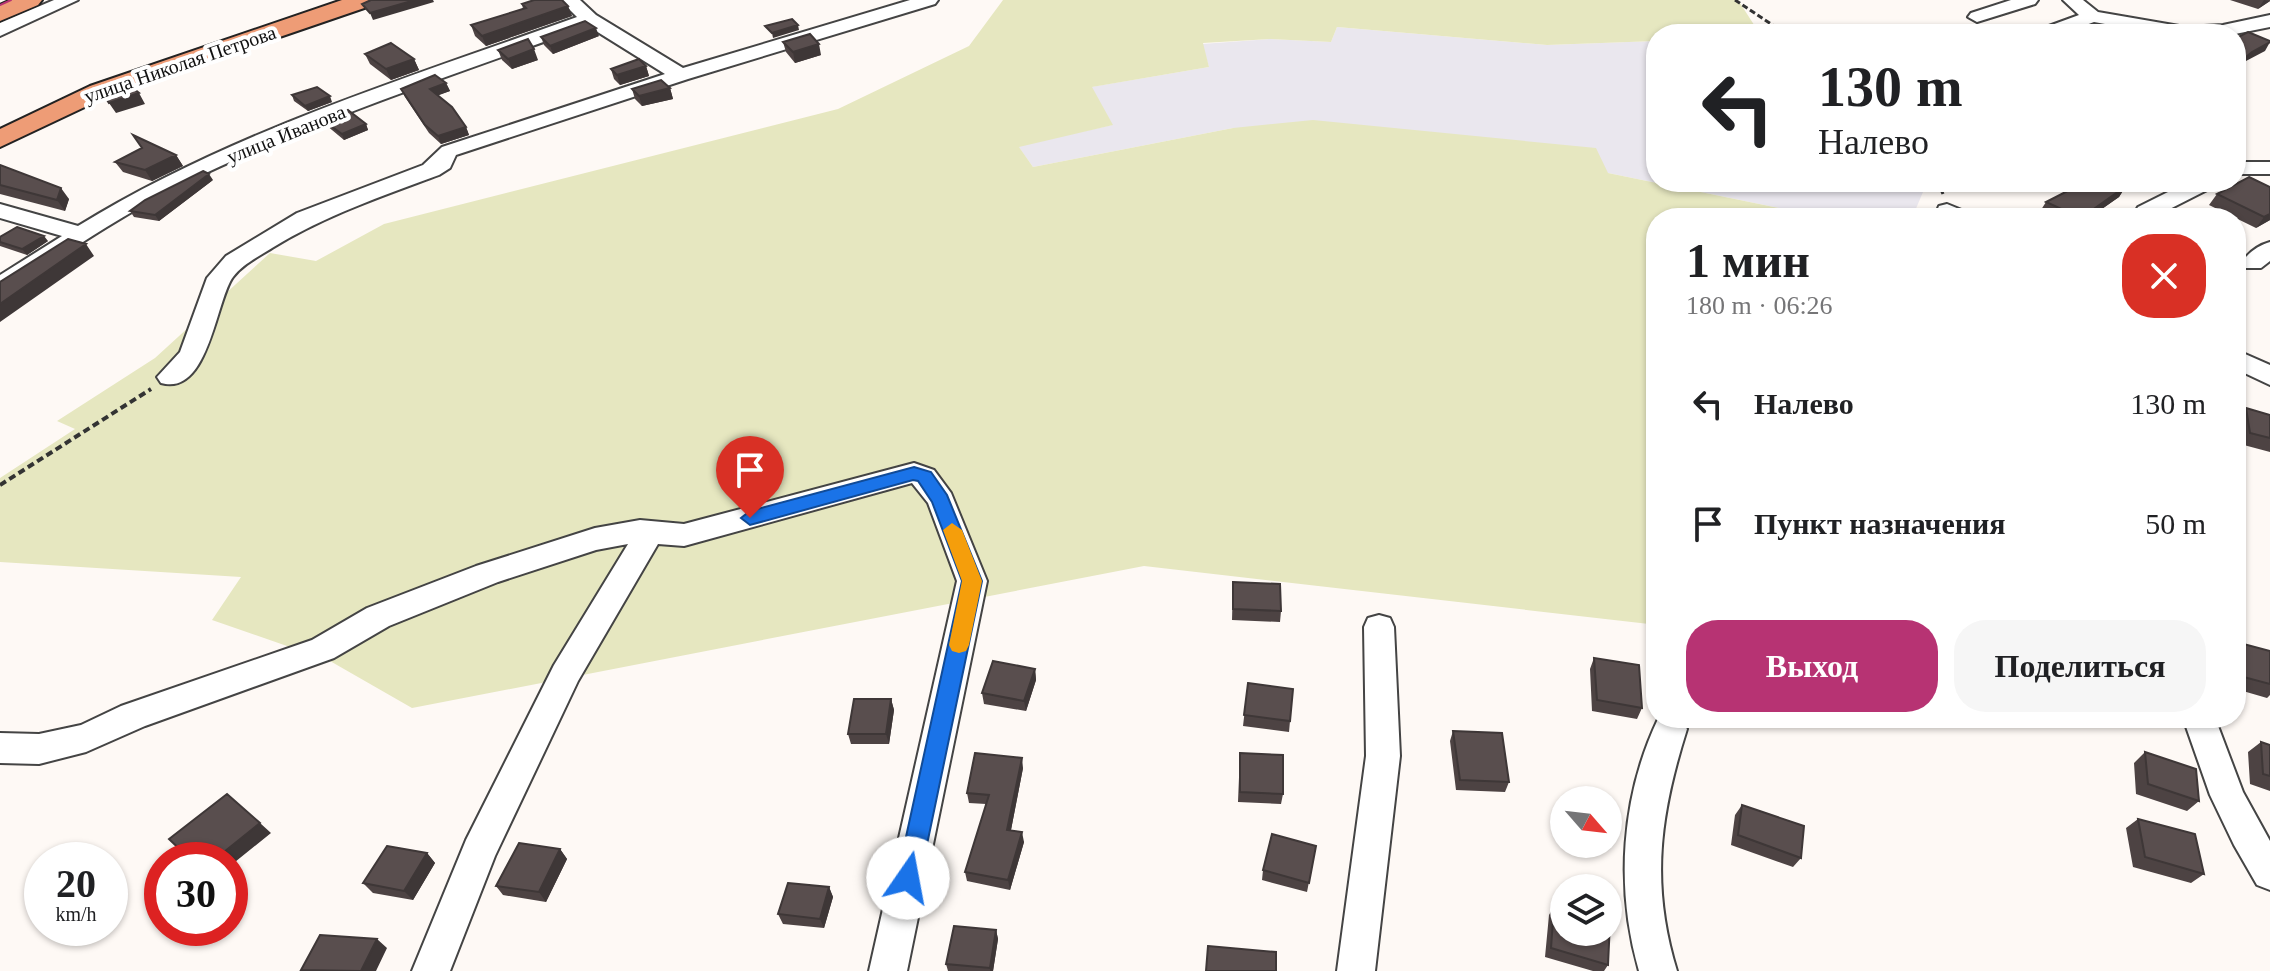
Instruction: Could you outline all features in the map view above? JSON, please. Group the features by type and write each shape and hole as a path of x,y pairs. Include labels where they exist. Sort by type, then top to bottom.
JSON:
{"main road":[{"path":"0,14 30,0"},
{"name":"улица Николая Петрова","path":"0,139 99,91 365,0"}],"street":[{"path":"0,30 69,0"},
{"path":"569,0 590,19 681,75"},
{"path":"855,0 881,14"},
{"path":"170,377 191,356 224,270 278,232 305,218 431,170 442,163 441,158 449,151 681,75 929,0"},
{"path":"1977,17 2029,0"},
{"path":"2072,0 2092,16 2136,24"},
{"path":"2071,24 2092,16"},
{"name":"улица Иванова","path":"0,286 127,205 178,179 296,128 590,19"},
{"path":"2246,26 2270,21"},
{"path":"2246,168 2270,168"},
{"path":"2154,208 2185,192"},
{"path":"0,211 82,234"},
{"path":"2246,363 2270,376"},
{"path":"0,748 39,749 74,742 133,716 323,649 378,617 487,574 595,539 631,532 684,535 914,473 924,477 941,500 972,581 888,971"},
{"path":"431,971 479,852 565,674 650,532"},
{"path":"1356,971 1383,756 1379,627"},
{"path":"2203,728 2227,795 2270,873"},
{"path":"1658,971 1644,920 1640,858 1655,770 1670,729"}],"path":[{"path":"1735,0 1771,24"},
{"path":"0,485 170,377"}],"shaded area":[{"path":"1337,27 1547,45 1646,41 1646,181 1608,173 1233,128 1033,167 1018,146 1112,125 1091,87 1209,67 1202,44 1270,39 1331,42"},
{"path":"1700,192 1923,192 1916,208 1778,208"}],"green space":[{"path":"1003,0 1738,0 1754,24 1646,24 1646,41 1547,45 1337,27 1331,42 1270,39 1203,43 1209,67 1092,87 1113,125 1019,147 1033,167 1233,128 1313,120 1596,148 1608,173 1646,181 1646,192 1700,192 1778,208 1646,208 1646,624 1144,566 412,708 330,661 212,620 241,577 0,562 0,478 75,429 57,421 155,358 270,253 316,261 384,224 838,109 969,46"}],"building":[{"path":"371,0 415,0 370,13 362,4"},
{"path":"534,0 562,0 568,6 482,36 471,25 526,8 522,4"},
{"path":"792,19 798,25 772,33 765,26"},
{"path":"585,21 596,28 550,46 541,37"},
{"path":"2248,32 2270,42 2246,57"},
{"path":"810,34 819,44 793,52 783,42"},
{"path":"528,39 534,49 508,59 498,50"},
{"path":"391,43 414,59 386,69 365,54"},
{"path":"639,59 646,66 617,75 611,69"},
{"path":"435,75 446,83 430,89 452,107 466,127 438,136 425,125 401,89"},
{"path":"661,80 670,88 639,96 632,89"},
{"path":"124,81 139,93 109,103 100,89"},
{"path":"317,87 330,96 305,106 292,95"},
{"path":"348,110 366,124 342,134 323,120"},
{"path":"133,135 176,155 145,170 115,162 142,148"},
{"path":"0,165 61,188 57,200 0,185"},
{"path":"203,171 209,174 155,215 130,211 145,200"},
{"path":"2249,177 2270,187 2270,214 2264,217 2217,194 2246,192 2246,179"},
{"path":"2066,192 2118,192 2095,208 2059,208 2046,202"},
{"path":"17,227 44,236 22,249 0,242 0,237"},
{"path":"68,239 86,244 0,304 0,282"},
{"path":"2246,408 2270,415 2270,438 2250,433"},
{"path":"1233,582 1280,584 1281,611 1233,609"},
{"path":"2246,645 2270,651 2270,684 2246,678"},
{"path":"1594,658 1639,665 1642,708 1597,700"},
{"path":"993,661 1035,669 1024,701 982,693"},
{"path":"1248,683 1293,689 1290,721 1244,715"},
{"path":"854,699 891,699 886,734 848,734"},
{"path":"1453,731 1502,733 1509,782 1460,780"},
{"path":"2261,742 2270,745 2270,776 2263,774"},
{"path":"2145,752 2196,769 2199,801 2148,784"},
{"path":"975,753 1022,758 1007,830 1022,832 1008,880 965,872 989,795 967,793"},
{"path":"1240,753 1283,755 1283,794 1240,792"},
{"path":"227,794 260,823 236,842 172,842 169,839"},
{"path":"1742,805 1804,826 1801,858 1738,835"},
{"path":"2138,819 2195,834 2204,874 2145,857"},
{"path":"1272,834 1316,846 1309,883 1263,870"},
{"path":"519,843 560,849 539,892 496,886"},
{"path":"387,846 427,853 404,891 363,883"},
{"path":"788,883 829,887 820,919 778,914"},
{"path":"954,926 996,930 990,968 946,964"},
{"path":"320,935 377,939 361,971 301,970"},
{"path":"1208,946 1276,952 1276,971 1206,971"},
{"path":"1609,946 1608,965 1551,948"}],"tram line":[{"path":"0,5 11,0"}],"slow traffic":[{"path":"952,530 972,581 959,645"}],"route":[{"path":"750,518 914,473 924,477 941,500 972,581 908,878"}]}
